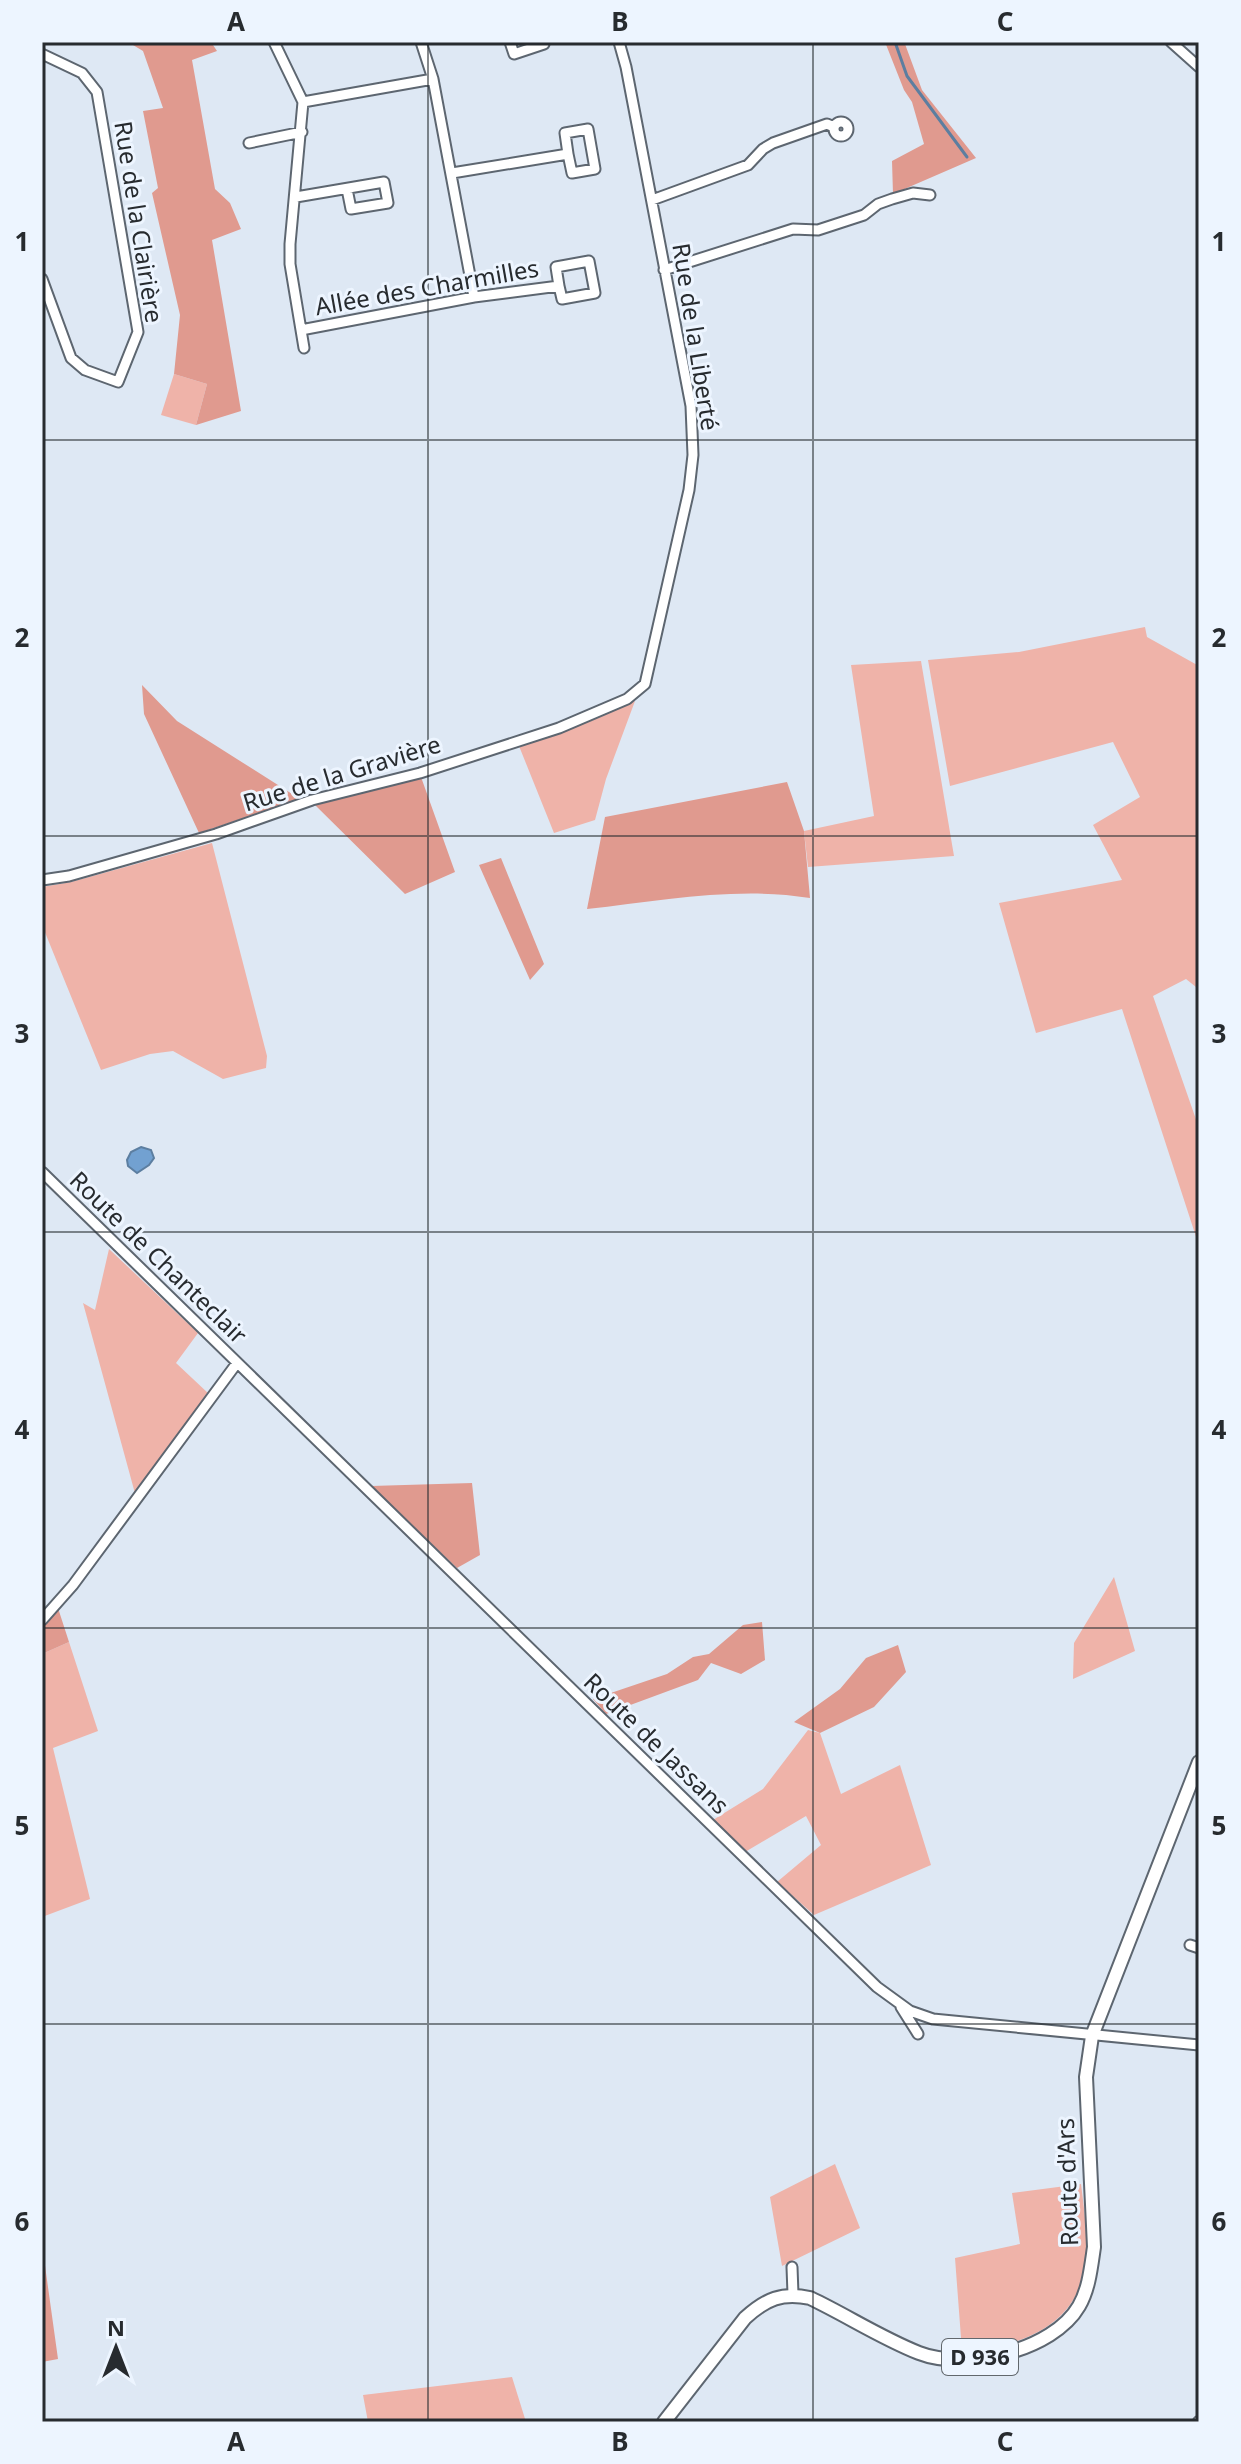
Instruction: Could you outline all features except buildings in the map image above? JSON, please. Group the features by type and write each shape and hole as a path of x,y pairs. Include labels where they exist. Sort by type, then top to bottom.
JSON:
{"main road":[{"name":"Route d'Ars","path":"793,2294 810,2298 921,2354 945,2358 987,2356 1036,2344 1064,2324 1079,2306 1090,2275 1094,2247 1086,2077 1092,2036 1199,1762"},
{"path":"664,2422 745,2318 761,2304 780,2295 793,2294"}],"street":[{"path":"274,42 303,102 290,264 304,348"},
{"path":"421,42 433,79 474,297"},
{"path":"510,42 514,54 543,42"},
{"name":"Rue de la Liberté","path":"619,42 691,406 693,455 689,490 645,684"},
{"path":"1171,42 1199,67"},
{"name":"Rue de la Clairière","path":"42,54 82,73 97,92 138,332 118,382 85,370 71,358 42,279"},
{"path":"303,102 433,79"},
{"path":"652,200 748,165 773,143 827,124 834,127"},
{"path":"588,129 595,169 572,173 568,154 565,133 588,129"},
{"path":"249,143 302,132"},
{"path":"452,173 568,154"},
{"path":"296,197 384,182 388,203 351,209 347,189"},
{"path":"664,270 793,229 818,230 864,215 878,204 913,193 930,195"},
{"name":"Allée des Charmilles","path":"589,261 595,293 562,299 559,286 556,267 589,261"},
{"name":"Allée des Charmilles","path":"301,330 474,297 559,286"},
{"name":"Rue de la Gravière","path":"42,880 69,876 216,834 312,800 434,769 559,728 627,699 645,684"},
{"name":"Route de Chanteclair","path":"42,1172 245,1372"},
{"path":"42,1620 73,1585 237,1363"},
{"name":"Route de Jassans","path":"245,1372 877,1987 910,2011 933,2019 1199,2045"},
{"path":"898,2002 918,2034"},
{"path":"792,2267 793,2294"}],"shaded area":[{"path":"128,42 211,42 217,51 192,60 215,189 230,203 241,229 212,240 241,411 196,425 207,384 174,374 180,315 152,193 158,188 143,111 163,108 143,51"},
{"path":"885,42 905,44 922,90 976,158 893,194 892,161 924,144 912,102"},
{"path":"174,374 207,384 196,425 161,415"},
{"path":"1145,627 1147,637 1199,666 1199,985 1196,987 1186,979 1153,996 1199,1128 1199,1246 1122,1009 1036,1033 999,903 1122,880 1093,825 1140,797 1113,742 950,786 928,660 1019,652"},
{"path":"921,661 954,856 808,867 804,831 874,816 851,665"},
{"path":"142,685 177,721 300,799 199,833 144,714"},
{"path":"635,701 606,779 595,820 554,833 519,746 591,721"},
{"path":"421,777 455,872 405,894 315,805"},
{"path":"787,782 804,831 810,898 727,894 587,909 605,817"},
{"path":"212,843 267,1056 266,1068 223,1079 173,1051 150,1054 101,1070 42,925 42,887 71,882"},
{"path":"501,858 544,964 530,980 479,865"},
{"path":"109,1249 198,1333 176,1363 209,1394 136,1497 83,1303 95,1310"},
{"path":"472,1483 480,1555 457,1568 371,1486"},
{"path":"1114,1577 1135,1651 1073,1679 1074,1643"},
{"path":"58,1608 69,1642 42,1654 42,1627"},
{"path":"762,1622 765,1660 741,1674 711,1663 698,1680 606,1714 593,1699 667,1674 693,1657 709,1654 743,1625"},
{"path":"69,1642 98,1731 53,1748 90,1899 42,1917 42,1654"},
{"path":"898,1645 906,1672 874,1707 820,1733 794,1722 840,1689 866,1658"},
{"path":"808,1730 820,1733 841,1794 900,1765 931,1865 814,1915 777,1882 821,1845 806,1816 745,1852 713,1820 763,1789"},
{"path":"835,2164 860,2228 782,2266 770,2197"},
{"path":"1081,2184 1086,2260 1081,2283 1072,2302 1059,2317 1025,2338 1005,2345 962,2351 955,2258 1020,2244 1012,2193"},
{"path":"42,2244 58,2359 42,2362"},
{"path":"512,2377 526,2422 368,2422 363,2395"}],"water":[{"path":"141,1147 151,1150 154,1158 137,1173 128,1166 127,1160 131,1152"}],"waterway":[{"path":"895,42 907,76 967,157"}]}
